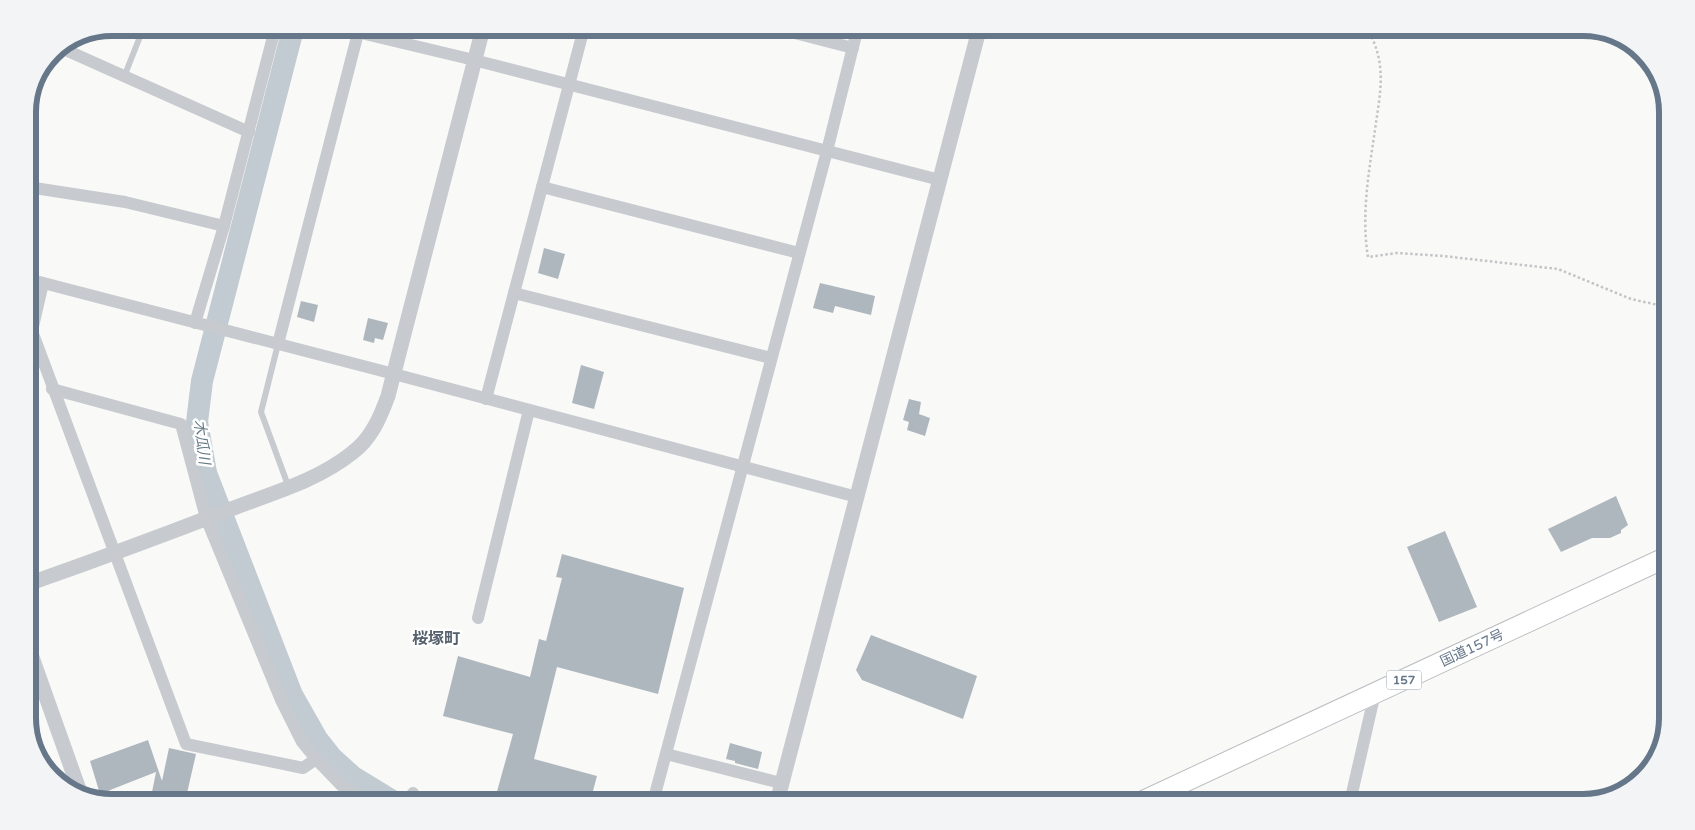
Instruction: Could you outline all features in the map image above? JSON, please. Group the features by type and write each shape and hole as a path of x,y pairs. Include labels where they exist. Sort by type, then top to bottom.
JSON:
{"highway":[{"name":"国道157号","path":"1158,794 1659,561"}],"street":[{"path":"196,323 224,226 273,36"},
{"path":"278,344 359,36"},
{"path":"373,36 569,84 940,180"},
{"path":"36,581 289,488 335,466 354,452 367,438 380,420 394,374 481,36"},
{"path":"486,399 582,36"},
{"path":"806,36 853,48"},
{"path":"655,794 827,151 856,36"},
{"path":"779,794 977,36"},
{"path":"68,51 249,132"},
{"path":"542,187 799,253"},
{"path":"36,188 125,202 224,226"},
{"path":"36,281 857,497"},
{"path":"36,314 43,283"},
{"path":"514,294 771,358"},
{"path":"36,343 186,744 303,768 316,759"},
{"path":"52,389 181,424 210,517 281,700 302,742 342,786 355,794"},
{"path":"478,618 529,410"},
{"path":"36,668 78,786"},
{"path":"1352,794 1375,693"},
{"path":"666,754 782,784"}],"lane":[{"path":"124,77 140,36"},
{"path":"278,344 260,412 289,488"}],"path":[{"path":"1370,36 1378,56 1381,73 1381,97 1366,194 1366,243 1368,256 1386,253 1443,256 1558,269 1631,299 1659,306"}],"building":[{"path":"544,248 565,254 558,279 538,273"},
{"path":"820,283 875,296 871,315 835,306 833,313 813,308"},
{"path":"301,301 318,305 314,322 297,317"},
{"path":"368,318 388,323 383,340 375,338 374,343 363,340"},
{"path":"581,365 604,372 594,409 572,403"},
{"path":"909,399 921,402 919,414 930,418 925,436 907,430 909,422 903,420"},
{"path":"1616,496 1628,525 1621,530 1621,533 1610,538 1592,538 1561,552 1548,529"},
{"path":"1445,531 1477,607 1439,622 1407,547"},
{"path":"562,554 684,588 658,694 557,667 534,759 597,776 592,794 496,794 513,734 443,716 458,656 530,677 539,639 546,641 562,578 556,577"},
{"path":"871,635 977,676 963,719 862,680 856,670"},
{"path":"148,740 162,781 169,748 196,754 187,794 152,794 156,772 103,793 99,792 90,761"},
{"path":"730,743 762,752 758,769 726,759"}],"waterway":[{"name":"木瓜川","path":"291,36 202,381 197,422 206,473 292,695 317,739 332,758 353,777 381,794"}],"district":[{"name":"桜塚町","path":"436,639"}]}
